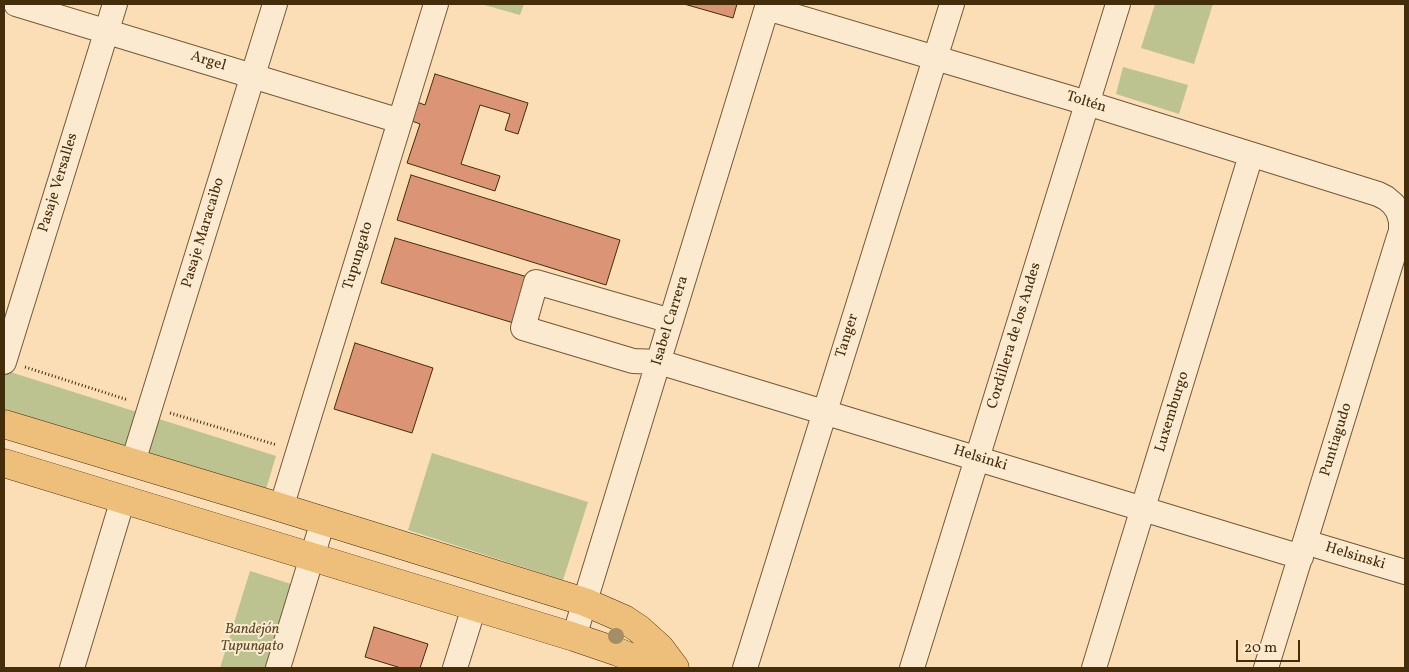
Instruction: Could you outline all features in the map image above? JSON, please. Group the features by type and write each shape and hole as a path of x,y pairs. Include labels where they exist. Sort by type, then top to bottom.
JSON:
{"main road":[{"path":"4,424 585,602 624,619 640,629 660,648 675,668"},
{"path":"4,463 574,637 616,660 656,668"}],"street":[{"name":"Argel","path":"16,4 400,121"},
{"name":"Pasaje Versalles","path":"4,362 114,4"},
{"name":"Pasaje Maracaibo","path":"133,462 275,4"},
{"name":"Tupungato","path":"281,508 436,4"},
{"name":"Tanger","path":"745,668 952,4"},
{"name":"Cordillera de los Andes","path":"912,668 1118,4"},
{"name":"Toltén","path":"768,6 1378,194 1386,198 1398,211"},
{"name":"Isabel Carrera","path":"574,637 768,6"},
{"name":"Luxemburgo","path":"1094,668 1252,155"},
{"name":"Puntiagudo","path":"1266,668 1401,231 1398,211"},
{"name":"Helsinki","path":"671,321 536,282 523,328 633,360 659,362 1143,509 1303,549"},
{"path":"72,668 123,499"},
{"path":"278,668 322,521"},
{"name":"Helsinski","path":"1303,549 1405,572"},
{"path":"454,668 474,607"}],"green space":[{"path":"481,4 524,4 520,15"},
{"path":"1155,4 1213,4 1194,64 1141,48"},
{"path":"1123,67 1188,85 1179,114 1116,94"},
{"path":"4,370 276,456 264,496 4,415"},
{"path":"432,453 588,502 563,580 408,530"},
{"name":"Bandejón Tupungato","path":"250,571 291,584 265,668 220,668"}],"building":[{"path":"684,4 737,4 733,18"},
{"path":"435,74 528,103 518,134 505,130 510,114 480,105 461,164 500,176 495,191 407,163 420,124 412,121 417,102 425,105"},
{"path":"411,175 620,240 606,285 397,220"},
{"path":"395,238 531,278 517,324 381,283"},
{"path":"355,343 433,368 412,433 334,409"},
{"path":"374,627 428,644 420,668 401,668 365,657"}]}
